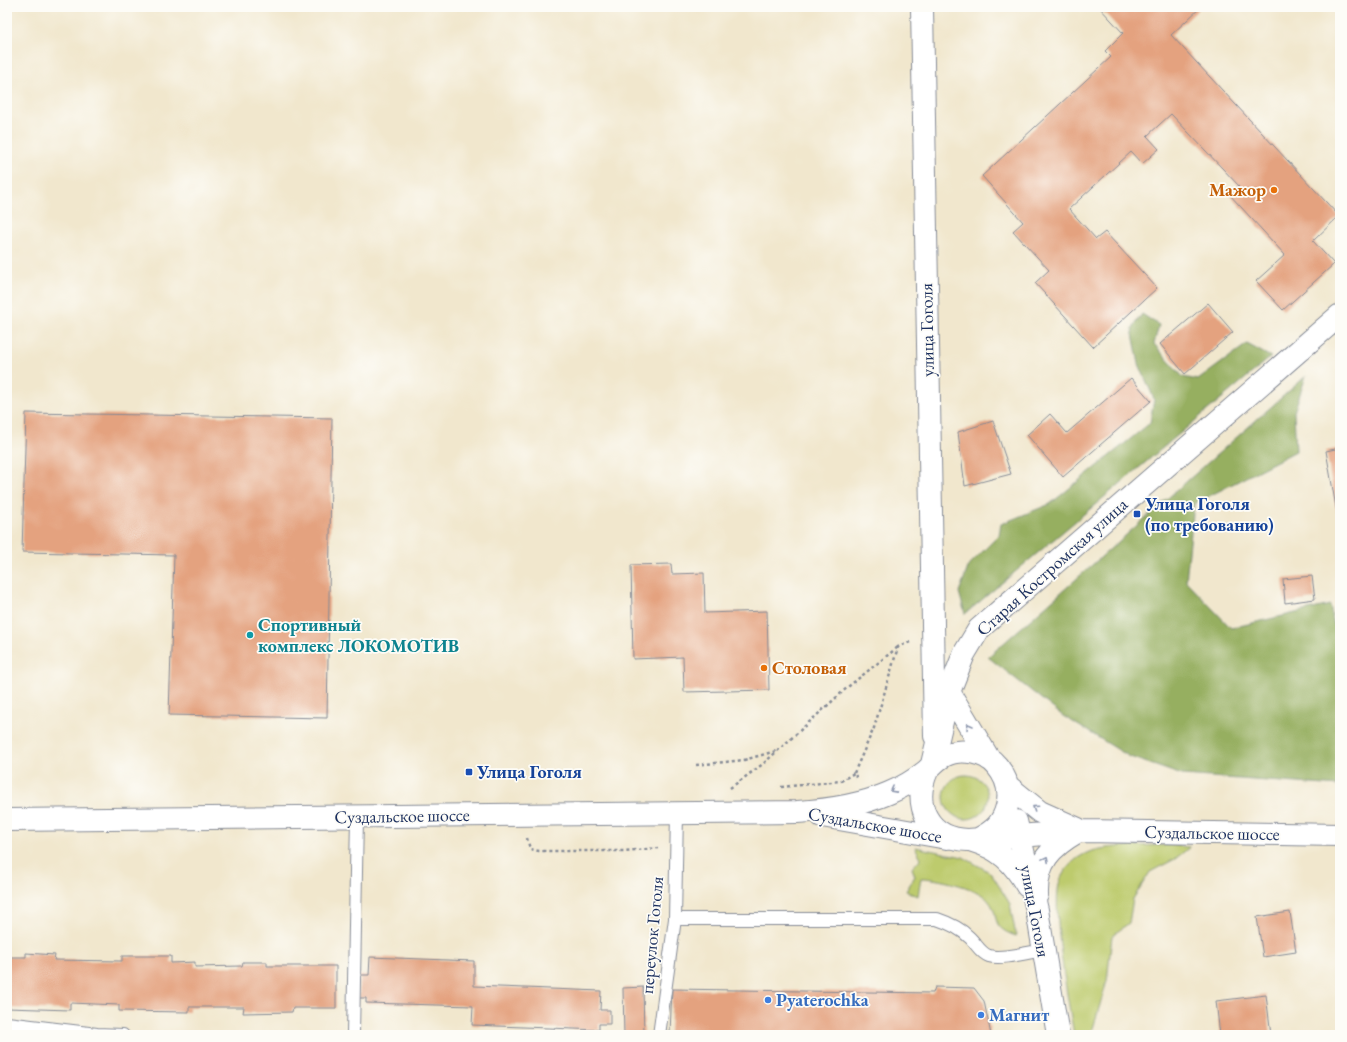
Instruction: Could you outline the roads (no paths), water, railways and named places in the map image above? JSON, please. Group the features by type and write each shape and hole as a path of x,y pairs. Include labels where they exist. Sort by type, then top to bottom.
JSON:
{"main road":[{"name":"улица Гоголя","path":"922,7 933,654 932,763"},
{"name":"Старая Костромская улица","path":"932,763 949,692 969,644 979,629 1340,315"},
{"name":"улица Гоголя","path":"933,654 949,692 989,759"},
{"path":"967,839 990,833 999,825 1008,803 1008,787 1001,772 989,759 975,753 960,751 945,755 932,763 922,782 920,797 923,810 929,823 940,832 996,849 1012,864 1029,890 1038,910"},
{"name":"Суздальское шоссе","path":"7,820 797,812 824,810 869,800 890,793 932,763"},
{"name":"улица Гоголя","path":"1008,787 1038,910 1058,1035"},
{"name":"Суздальское шоссе","path":"1008,787 1040,812 1080,831"},
{"name":"Суздальское шоссе","path":"797,812 967,839 1080,831 1340,835"},
{"path":"1038,910 1037,886 1039,874 1044,861 1058,843 1080,831"}],"lane":[{"name":"переулок Гоголя","path":"659,1035 676,919 677,813"},
{"path":"353,1035 357,817"},
{"path":"676,919 937,919 953,925 969,936 981,951 988,956 997,957 1044,950"},
{"path":"7,1023 97,1034 123,1035"}],"place":[{"name":"Мажор","path":"1274,190"},
{"name":"Улица Гоголя (по требованию)","path":"1137,514"},
{"name":"Спортивный комплекс ЛОКОМОТИВ","path":"250,635"},
{"name":"Столовая","path":"764,668"},
{"name":"Улица Гоголя","path":"469,772"},
{"name":"Pyaterochka","path":"768,1000"},
{"name":"Магнит","path":"981,1015"}]}
